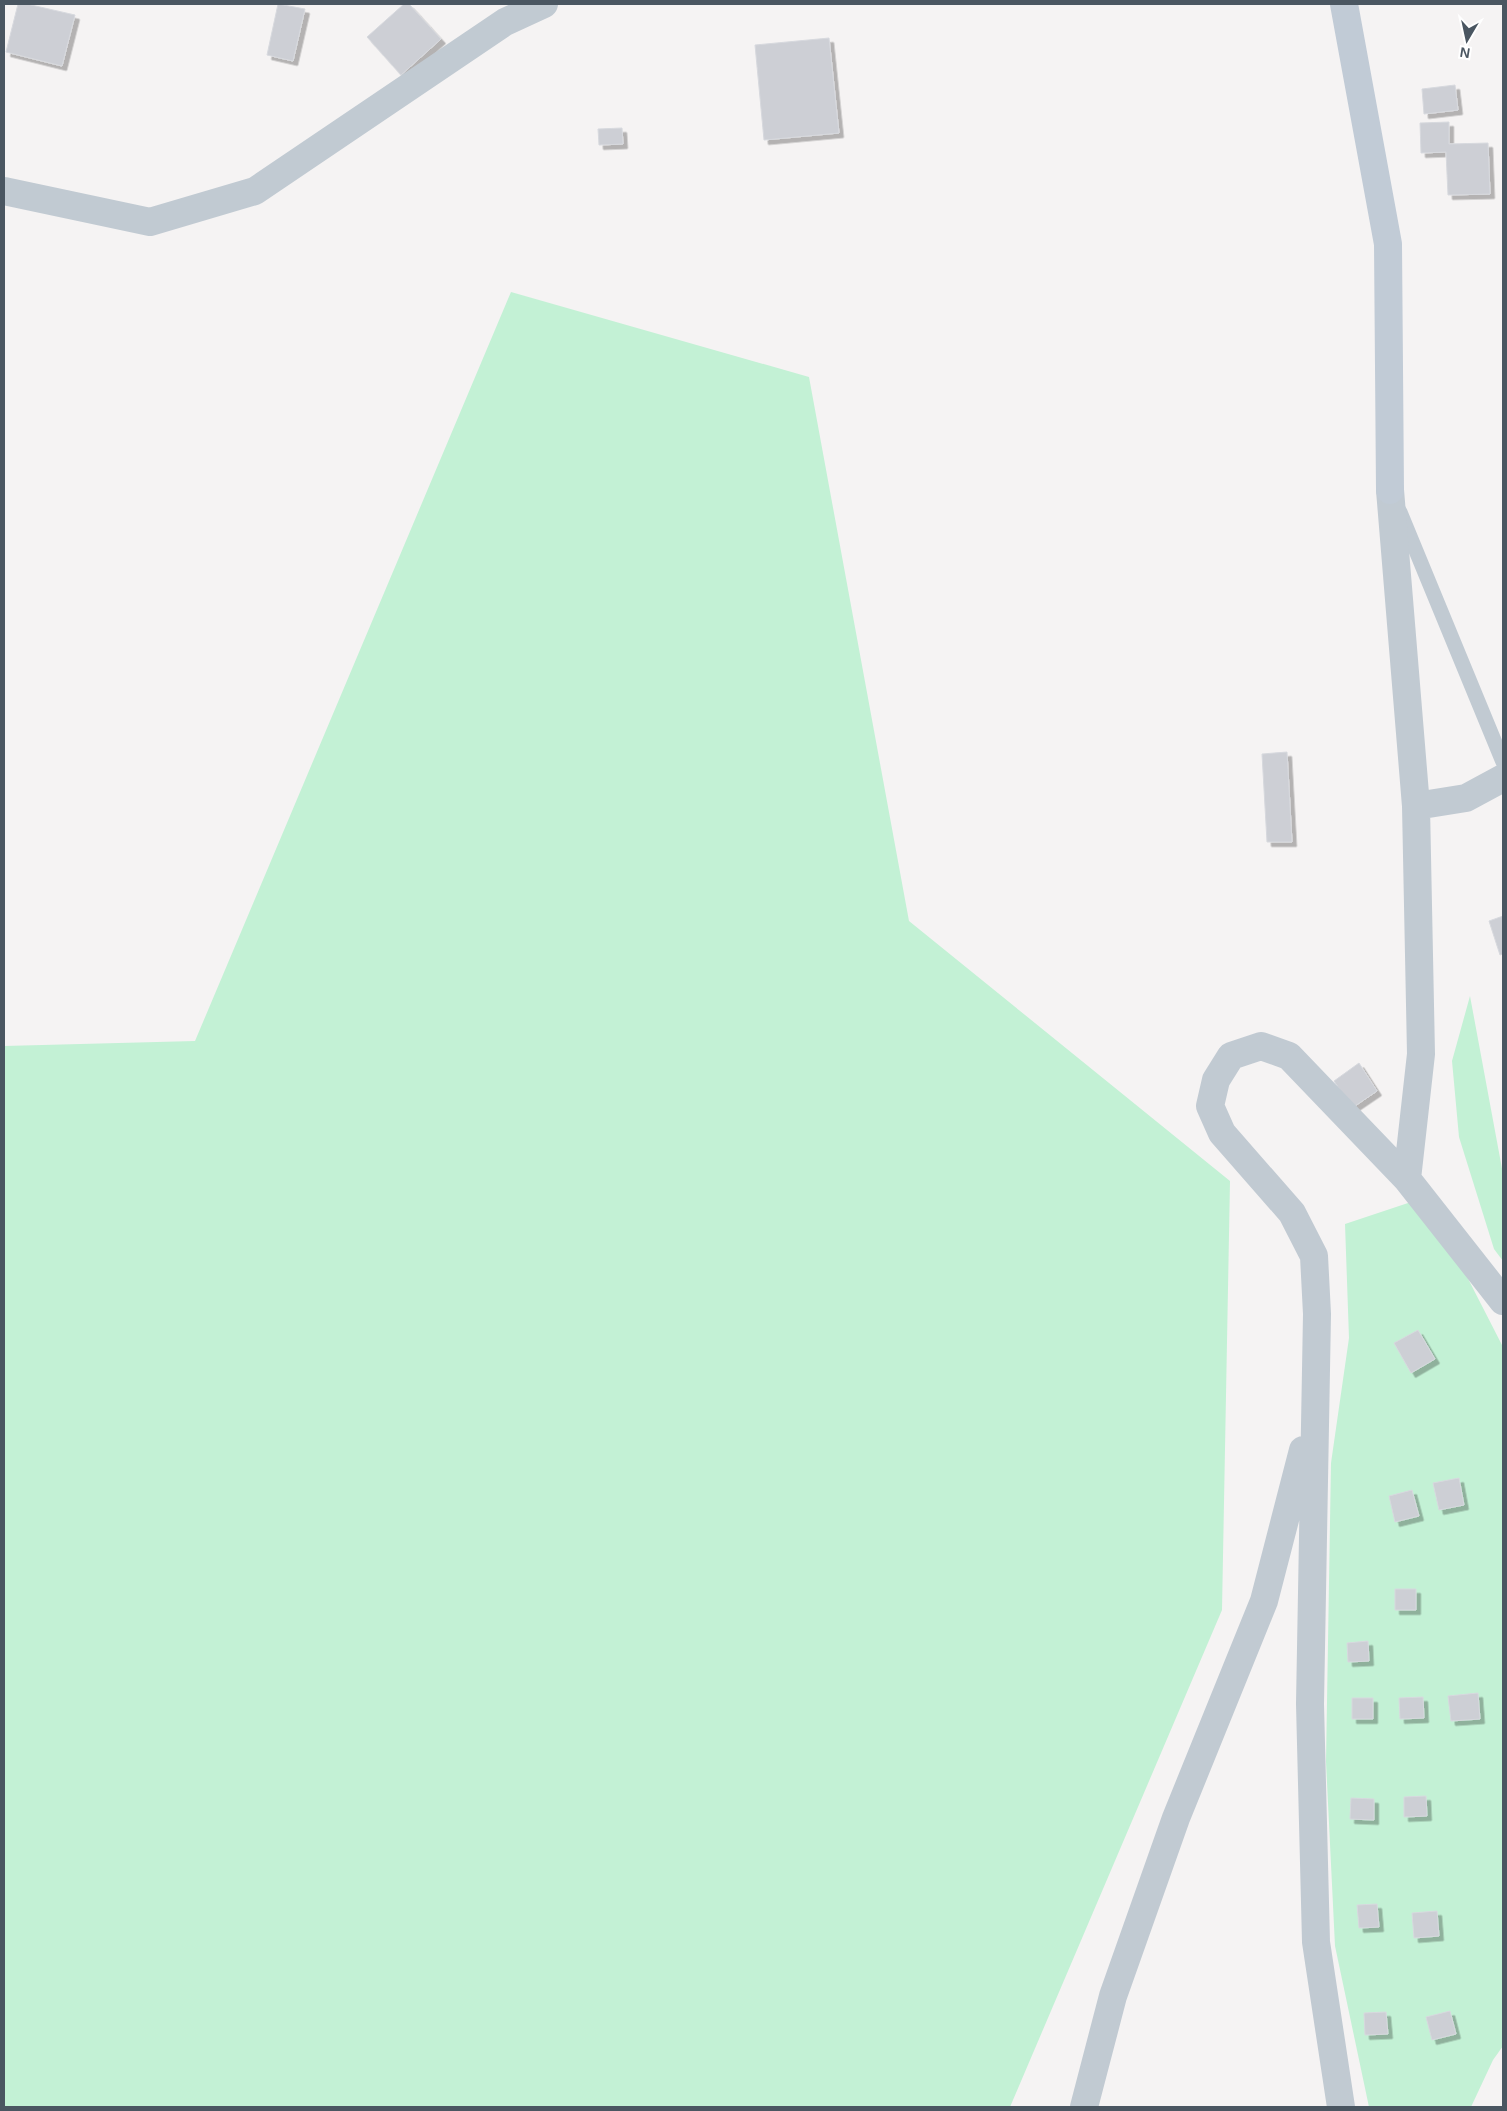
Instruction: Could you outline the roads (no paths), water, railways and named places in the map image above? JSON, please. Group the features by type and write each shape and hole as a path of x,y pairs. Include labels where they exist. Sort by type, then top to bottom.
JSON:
{"street":[{"path":"4,191 150,222 254,191 505,22 544,4"},
{"path":"1344,4 1388,244 1390,490 1416,806 1421,1054 1407,1179"},
{"path":"1416,806 1466,798 1503,778"},
{"path":"1341,2107 1316,1942 1310,1704 1317,1314 1314,1256 1292,1213 1222,1133 1210,1106 1216,1080 1231,1056 1261,1046 1289,1056 1407,1179 1503,1301"},
{"path":"1084,2107 1112,1996 1172,1828 1264,1602 1314,1408"}],"lane":[{"path":"1390,490 1503,762"}]}
